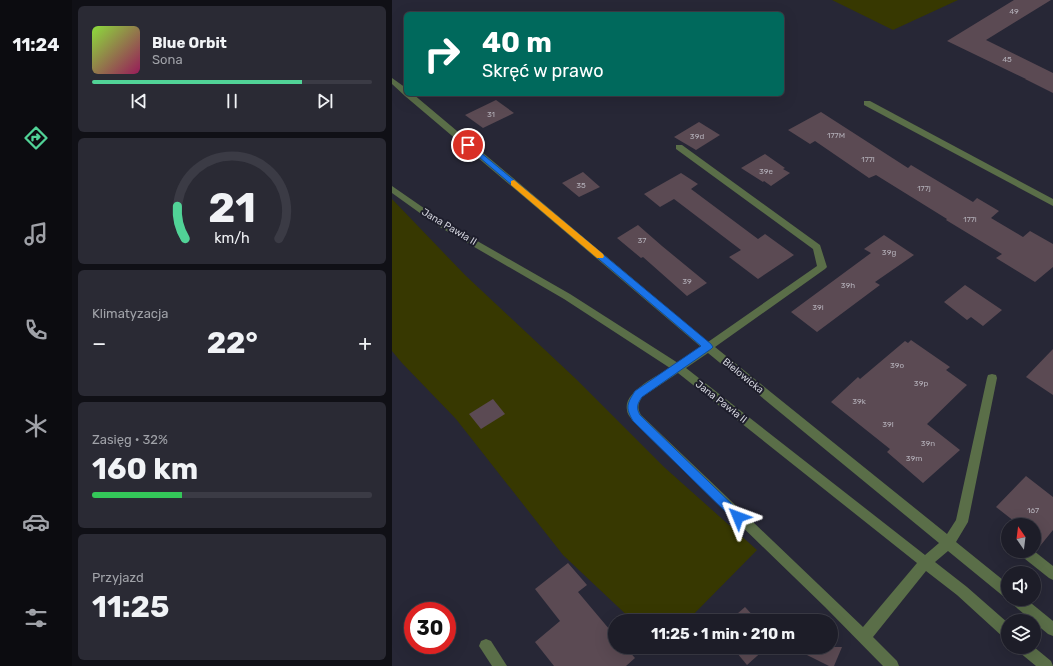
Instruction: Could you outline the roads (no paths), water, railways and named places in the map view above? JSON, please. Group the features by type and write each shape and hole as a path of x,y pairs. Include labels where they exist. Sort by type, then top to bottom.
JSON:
{"street":[{"path":"392,80 404,90"},
{"name":"Bielowicka","path":"410,96 708,347 1001,586"},
{"path":"867,103 1053,203"},
{"path":"679,147 817,247 822,267 678,368 638,394 633,402 632,410 637,418 693,474 864,636 892,666"},
{"name":"Jana Pawła II","path":"392,189 416,208 443,225 586,307 678,368 962,592 1001,626"},
{"path":"864,636 925,563 948,543 962,522 992,378"},
{"path":"1033,558 1053,574"},
{"path":"1025,606 1053,629"},
{"path":"486,646 500,666"},
{"path":"1032,654 1046,666"}]}
